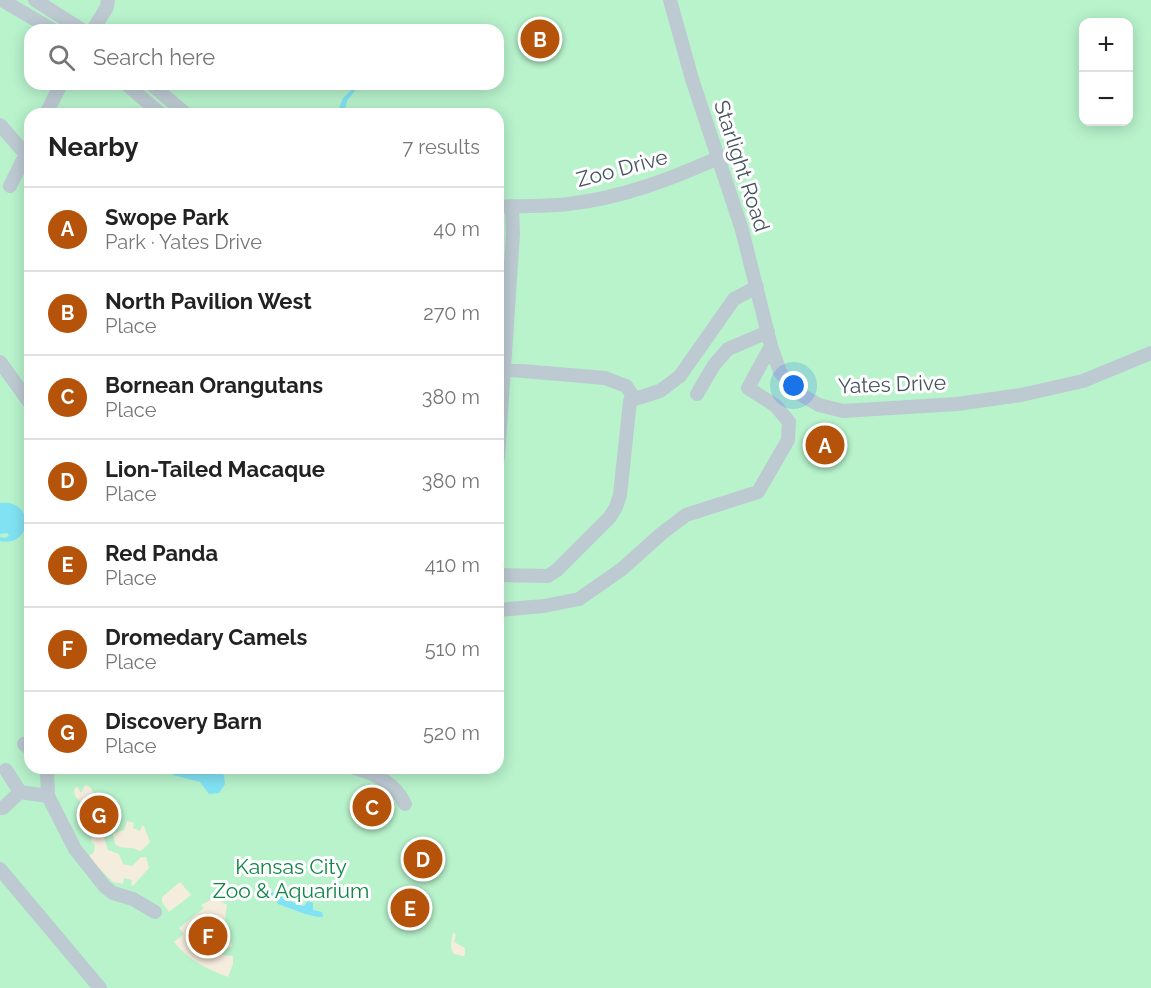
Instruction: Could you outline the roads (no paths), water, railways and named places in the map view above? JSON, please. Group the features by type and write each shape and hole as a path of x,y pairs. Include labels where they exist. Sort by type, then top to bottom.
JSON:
{"street":[{"path":"2,0 43,24"},
{"path":"35,0 73,24"},
{"path":"97,24 107,7 108,0"},
{"name":"Starlight Road","path":"670,0 692,79 742,230 771,346"},
{"path":"49,108 58,90"},
{"path":"133,90 154,108"},
{"path":"158,90 179,108"},
{"path":"0,125 24,148"},
{"name":"Zoo Drive","path":"505,206 564,205 603,200 651,186 718,158"},
{"path":"10,186 24,162"},
{"path":"504,335 513,234 505,206"},
{"path":"504,575 548,576 557,570 610,517 620,495 630,401 660,391 680,376 734,299 757,287"},
{"path":"697,394 714,365 728,349 768,332"},
{"path":"504,609 544,606 579,599 622,569 686,515 758,492 788,440 789,422 776,406 748,388 771,346"},
{"name":"Yates Drive","path":"771,346 780,372 798,393 819,405 843,411 957,404 1021,395 1083,381 1151,353"},
{"path":"0,362 24,395"},
{"path":"504,369 606,378 626,386 635,399"},
{"path":"6,770 20,792 48,796"},
{"path":"47,774 48,796 75,849 105,887 155,912"},
{"path":"373,774 387,782 400,794 405,804"},
{"path":"0,808 3,808 20,792"},
{"path":"0,869 100,988"}],"water":[{"path":"351,90 355,90 347,101 345,108 339,108 343,98"},
{"path":"0,503 11,503 24,514 24,530 19,537 11,541 0,541 0,537 9,536 7,533 0,534"},
{"path":"222,774 225,784 219,793 209,794 200,782 173,775"},
{"path":"282,889 287,891 282,895 283,899 304,906 308,901 313,903 313,910 322,912 323,917 313,916 278,904 276,900 264,899 265,893"}],"place":[{"name":"North Pavilion West","path":"540,39"},
{"name":"Swope Park","path":"825,445"},
{"name":"Bornean Orangutans","path":"372,807"},
{"name":"Discovery Barn","path":"99,815"},
{"name":"Lion-Tailed Macaque","path":"423,859"},
{"name":"Red Panda","path":"410,908"},
{"name":"Dromedary Camels","path":"208,936"}],"park label":[{"name":"Kansas City Zoo & Aquarium","path":"291,878"}]}
